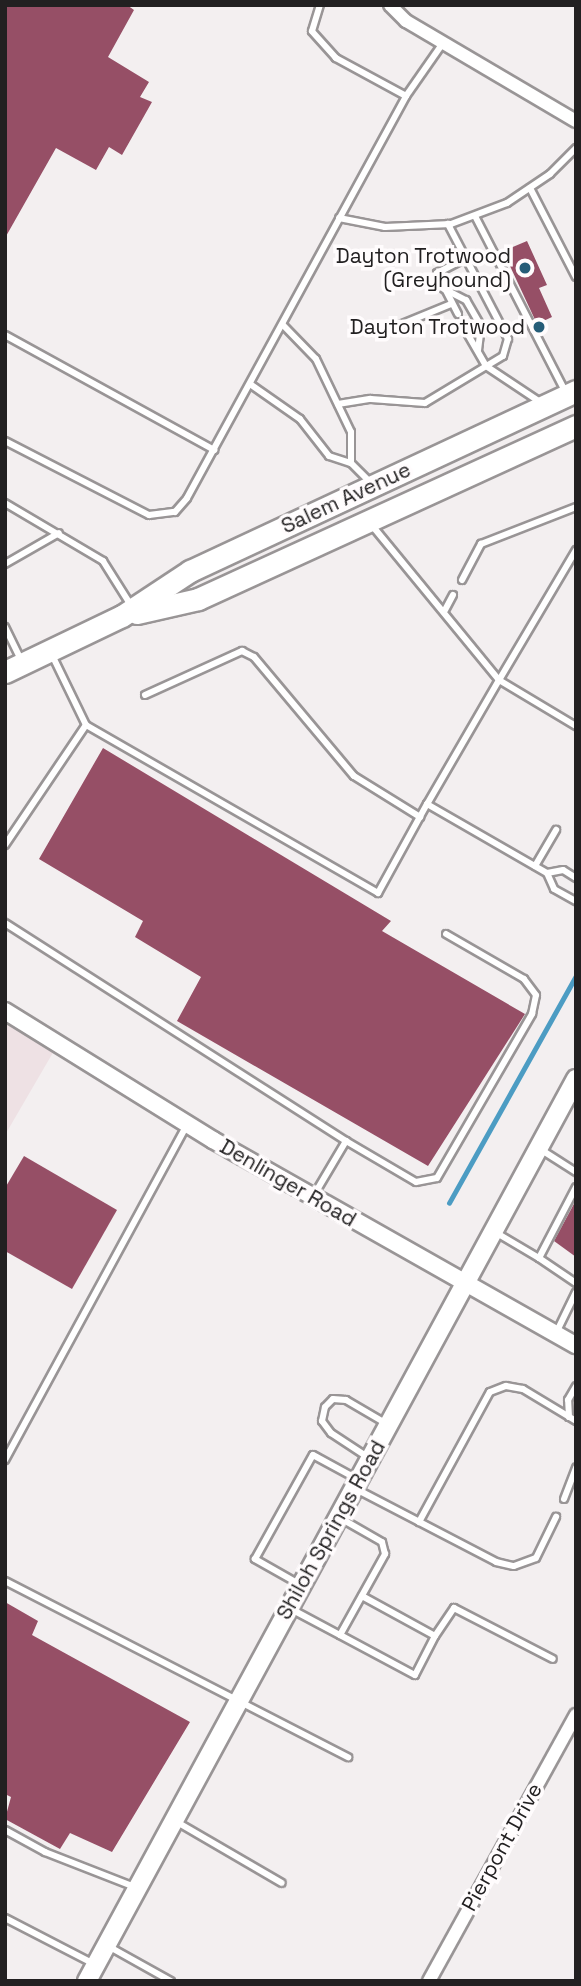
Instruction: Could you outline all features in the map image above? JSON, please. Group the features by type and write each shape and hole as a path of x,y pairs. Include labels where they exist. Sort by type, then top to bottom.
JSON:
{"main road":[{"name":"Salem Avenue","path":"14,668 127,613 190,571 571,393"},
{"name":"Salem Avenue","path":"127,613 210,593 576,426"},
{"path":"210,593 254,551 342,509 373,486"},
{"name":"Shiloh Springs Road","path":"87,1981 493,1231 538,1149 571,1099 576,1079"}],"street":[{"path":"390,5 406,21 576,121"},
{"name":"Denlinger Road","path":"5,1011 313,1197 576,1345"},
{"name":"Pierpont Drive","path":"429,1981 576,1715"}],"lane":[{"path":"320,5 312,31 336,58 406,96"},
{"path":"5,441 149,516 175,512 214,450 406,96 443,43"},
{"path":"339,218 385,227 447,224 475,216 530,188 576,148"},
{"path":"530,188 576,277"},
{"path":"475,216 571,393"},
{"path":"338,404 372,399 425,403 503,356 508,339 477,274 465,259 447,224"},
{"path":"458,314 437,273 465,259"},
{"path":"444,289 466,300 481,326 478,352"},
{"path":"390,329 451,304"},
{"path":"283,325 316,359 351,432 351,463"},
{"path":"467,333 486,366 545,405"},
{"path":"5,335 214,450"},
{"path":"250,384 300,419 329,456 351,463 373,486"},
{"path":"5,503 103,561 127,613"},
{"path":"462,580 481,544 576,507"},
{"path":"368,521 445,610 499,681 576,726"},
{"path":"5,564 59,533"},
{"path":"50,651 86,725 378,893 576,550"},
{"path":"445,610 453,595"},
{"path":"5,627 14,668"},
{"path":"145,695 242,651 254,657 354,776 420,817"},
{"path":"5,845 86,725"},
{"path":"427,804 547,873 554,889 576,901"},
{"path":"535,866 556,830"},
{"path":"547,873 563,870 576,878"},
{"path":"5,923 416,1182 438,1178 532,1014 536,995 524,979 446,934"},
{"path":"5,1460 188,1122"},
{"path":"313,1197 346,1140"},
{"path":"538,1149 576,1172"},
{"path":"540,1258 576,1187"},
{"path":"493,1231 576,1283"},
{"path":"556,1333 576,1292"},
{"path":"419,1522 490,1392 506,1385 523,1389 574,1417"},
{"path":"574,1417 568,1400 576,1385"},
{"path":"370,1459 331,1433 322,1421 325,1407 333,1399 346,1400 388,1425"},
{"path":"301,1585 255,1559 313,1455 419,1522 496,1562 514,1566 536,1558 556,1517"},
{"path":"564,1499 576,1466"},
{"path":"338,1517 382,1542 385,1554 340,1635"},
{"path":"5,1581 348,1757"},
{"path":"362,1595 435,1636"},
{"path":"288,1608 415,1675 435,1636 454,1608 553,1659"},
{"path":"173,1820 282,1883"},
{"path":"5,1830 45,1852 137,1888"},
{"path":"5,1918 96,1964"},
{"path":"106,1945 171,1981"}],"shaded area":[{"path":"5,1011 58,1044 5,1135"}],"building":[{"path":"5,5 127,5 134,10 108,57 149,82 140,97 152,102 122,155 109,147 96,170 56,148 5,238"},
{"name":"Dayton Trotwood (Greyhound)","path":"527,241 547,285 539,288 552,317 537,324 503,251"},
{"path":"103,748 391,921 382,931 525,1014 428,1166 177,1021 201,977 135,937 143,921 39,859"},
{"path":"24,1156 117,1210 72,1289 5,1251 5,1188"},
{"path":"576,1200 576,1257 554,1241"},
{"path":"5,1602 38,1621 32,1635 190,1722 112,1852 70,1833 60,1849 5,1819 11,1797 5,1794"}],"waterway":[{"path":"449,1203 576,976"}],"place":[{"name":"Dayton Trotwood (Greyhound)","path":"525,268"},
{"name":"Dayton Trotwood","path":"539,327"}]}
